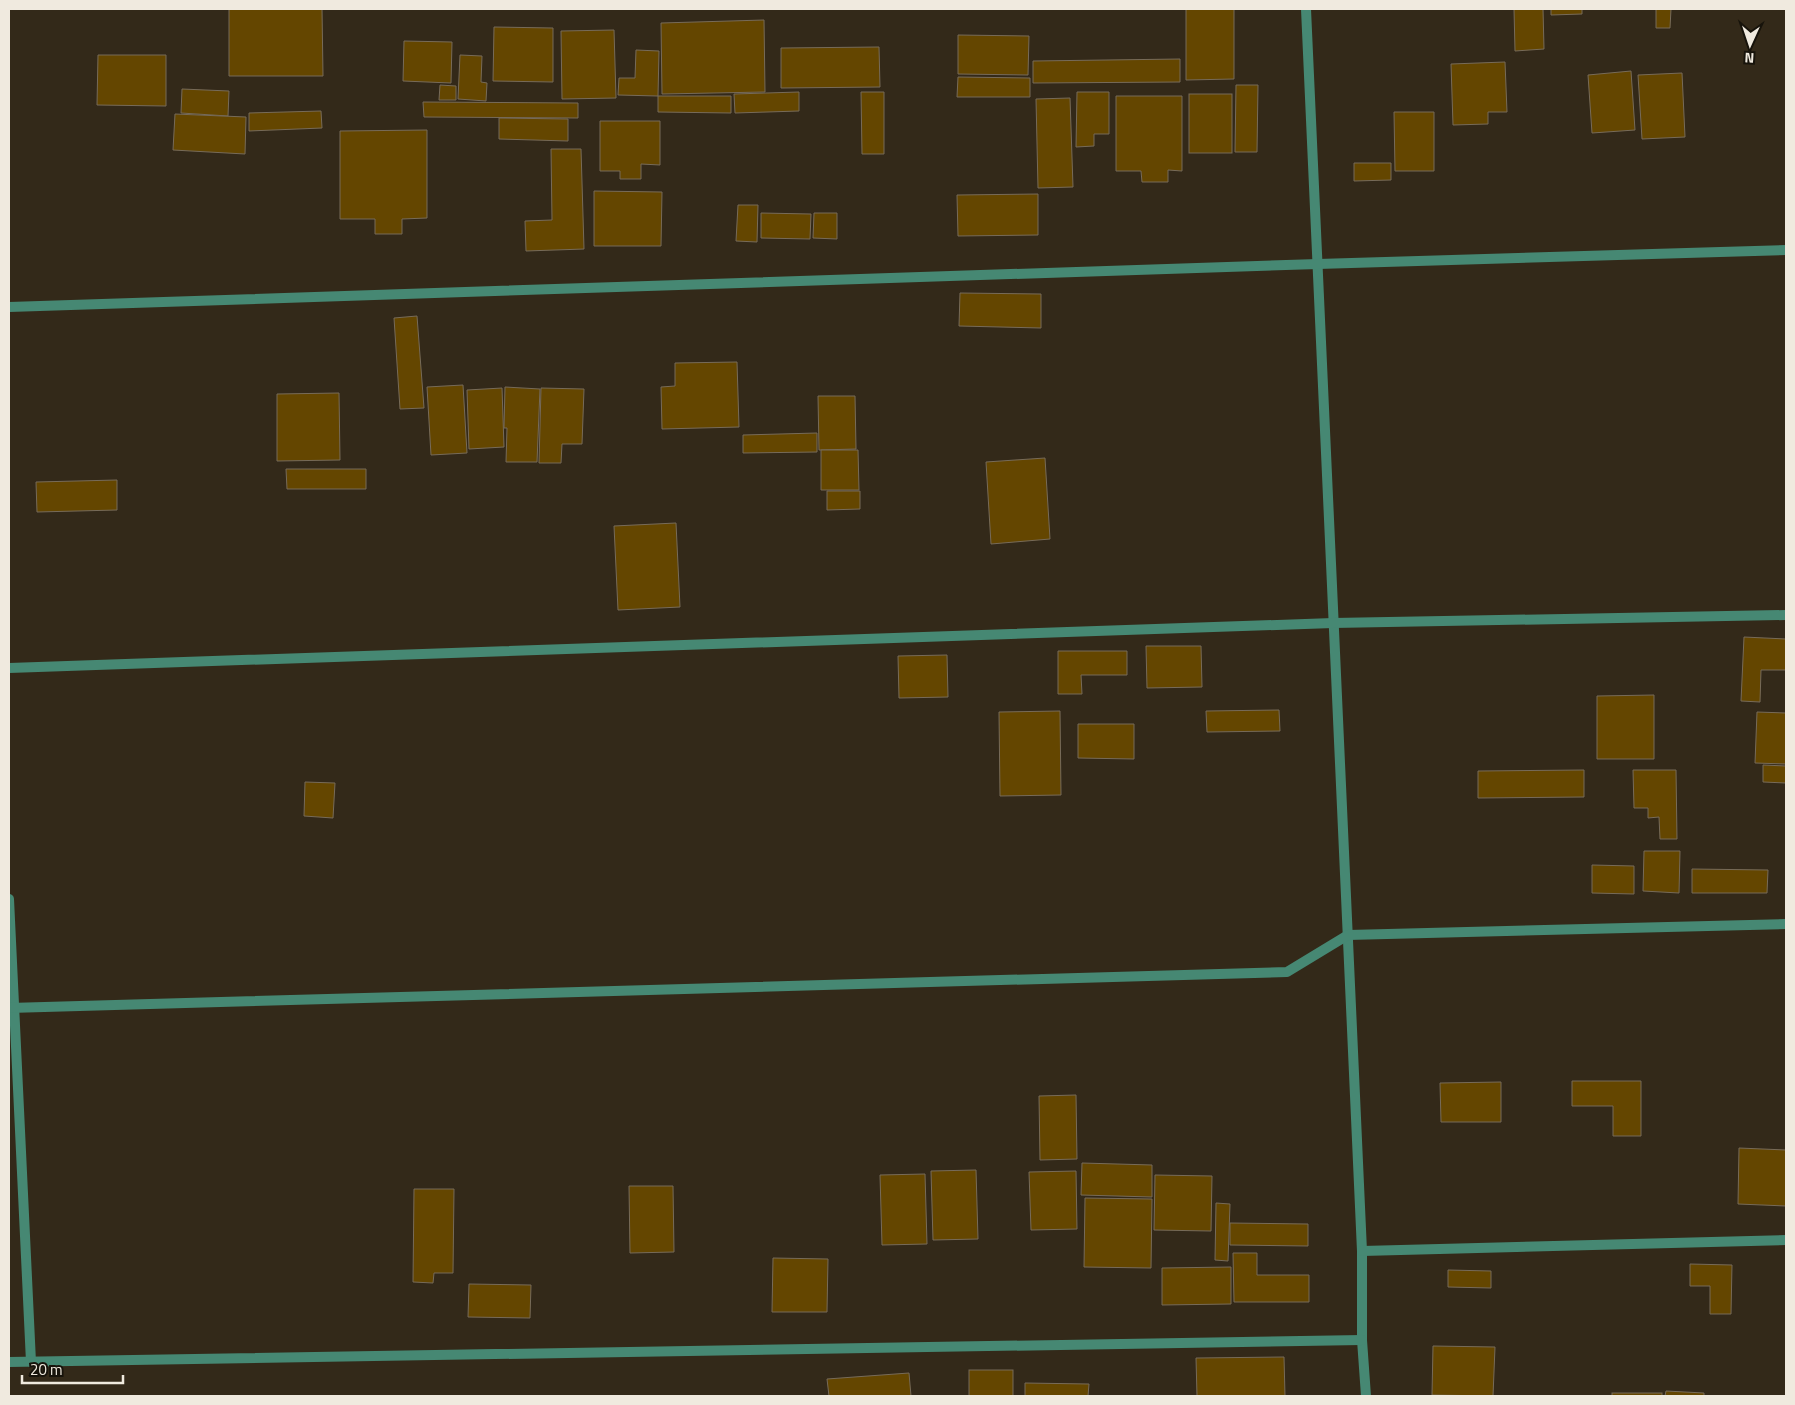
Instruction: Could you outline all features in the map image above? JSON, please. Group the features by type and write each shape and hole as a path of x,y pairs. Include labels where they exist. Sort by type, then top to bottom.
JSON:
{"street":[{"path":"1306,9 1362,1251 1362,1340 1366,1396"},
{"path":"9,307 1786,250"},
{"path":"9,668 1334,623 1786,615"},
{"path":"9,899 12,1008 31,1362"},
{"path":"12,1008 1287,972 1348,935 1786,924"},
{"path":"1362,1251 1786,1240"},
{"path":"9,1362 1362,1340"}],"building":[{"path":"229,9 322,9 323,76 229,76"},
{"path":"1186,9 1234,9 1234,79 1186,80"},
{"path":"1514,9 1543,9 1544,49 1515,51"},
{"path":"1551,9 1582,9 1582,14 1551,15"},
{"path":"1656,9 1671,9 1670,28 1656,28"},
{"path":"764,20 765,92 662,94 661,23"},
{"path":"494,27 553,28 553,82 493,81"},
{"path":"614,30 616,98 562,99 561,31"},
{"path":"958,35 1029,36 1028,75 958,74"},
{"path":"404,41 452,42 451,83 403,81"},
{"path":"879,47 880,87 781,88 781,48"},
{"path":"636,50 659,51 658,96 618,95 619,78 635,78"},
{"path":"98,55 166,55 166,106 97,105"},
{"path":"460,55 482,56 481,82 487,83 486,101 458,99"},
{"path":"1180,59 1180,82 1033,83 1033,61"},
{"path":"1505,62 1507,112 1488,112 1488,124 1453,125 1451,64"},
{"path":"1631,71 1635,130 1592,133 1588,75"},
{"path":"1682,73 1685,137 1642,139 1638,75"},
{"path":"958,77 1030,78 1030,97 957,97"},
{"path":"440,85 456,86 456,100 439,100"},
{"path":"1236,85 1258,85 1257,152 1235,152"},
{"path":"182,89 229,91 228,116 181,113"},
{"path":"799,92 799,111 735,113 734,94"},
{"path":"861,92 884,92 884,154 862,154"},
{"path":"1077,92 1109,92 1109,134 1094,134 1094,146 1076,147"},
{"path":"1189,94 1232,94 1232,153 1189,153"},
{"path":"658,96 731,96 731,113 658,112"},
{"path":"1116,96 1182,96 1182,171 1168,170 1168,182 1142,182 1141,171 1116,171"},
{"path":"1070,98 1073,187 1038,188 1036,99"},
{"path":"423,102 578,103 578,118 424,117"},
{"path":"321,111 322,128 249,131 249,113"},
{"path":"1394,112 1434,112 1434,171 1395,171"},
{"path":"175,114 246,117 245,154 173,150"},
{"path":"499,118 568,119 568,141 499,139"},
{"path":"600,121 660,121 660,165 641,164 641,179 620,179 620,171 600,171"},
{"path":"427,130 427,218 402,219 402,234 375,234 375,219 340,219 340,131"},
{"path":"551,149 581,149 584,249 526,251 525,221 552,220"},
{"path":"1354,163 1391,163 1391,180 1354,181"},
{"path":"594,191 662,192 661,246 594,246"},
{"path":"1038,194 1038,235 958,236 957,195"},
{"path":"738,205 758,205 757,242 736,241"},
{"path":"761,213 811,214 810,239 761,238"},
{"path":"814,213 837,213 837,239 813,238"},
{"path":"960,293 1041,294 1041,328 959,326"},
{"path":"417,316 424,408 400,409 394,318"},
{"path":"737,362 739,427 662,429 661,387 675,386 675,363"},
{"path":"463,385 467,453 431,455 427,387"},
{"path":"505,387 540,389 537,462 506,462 507,428 504,428"},
{"path":"502,388 504,447 469,449 467,390"},
{"path":"541,388 584,389 582,444 562,444 561,463 539,463"},
{"path":"339,393 340,460 277,461 277,394"},
{"path":"818,396 855,396 856,449 819,450"},
{"path":"817,433 817,452 743,453 743,435"},
{"path":"821,450 858,450 859,490 821,490"},
{"path":"1045,458 1050,539 991,544 986,462"},
{"path":"286,469 366,469 366,489 287,489"},
{"path":"117,480 117,510 37,512 36,482"},
{"path":"827,491 860,491 860,509 827,510"},
{"path":"676,523 680,607 618,610 614,526"},
{"path":"1744,637 1786,639 1786,670 1761,670 1760,702 1741,701"},
{"path":"1146,646 1201,646 1202,687 1147,688"},
{"path":"1058,651 1127,651 1127,675 1081,675 1082,694 1058,694"},
{"path":"947,655 948,697 899,698 898,656"},
{"path":"1654,695 1654,759 1597,759 1597,696"},
{"path":"1279,710 1280,731 1207,732 1206,711"},
{"path":"1060,711 1061,795 1000,796 999,712"},
{"path":"1757,712 1786,713 1786,764 1755,763"},
{"path":"1078,724 1134,724 1134,759 1078,758"},
{"path":"1763,765 1786,766 1786,783 1763,782"},
{"path":"1584,770 1584,797 1478,798 1478,771"},
{"path":"1633,770 1676,770 1677,839 1660,839 1659,817 1648,818 1648,808 1634,808"},
{"path":"305,782 335,783 333,818 304,816"},
{"path":"1644,851 1680,851 1679,893 1643,891"},
{"path":"1592,865 1634,866 1634,894 1592,893"},
{"path":"1692,869 1768,870 1767,893 1692,893"},
{"path":"1572,1081 1641,1081 1641,1136 1613,1136 1613,1106 1572,1106"},
{"path":"1501,1082 1501,1122 1441,1122 1440,1083"},
{"path":"1076,1095 1077,1159 1040,1160 1039,1096"},
{"path":"1739,1148 1786,1150 1786,1206 1738,1204"},
{"path":"1082,1163 1152,1165 1152,1197 1081,1195"},
{"path":"976,1170 978,1239 933,1240 931,1171"},
{"path":"1076,1171 1077,1229 1031,1230 1029,1172"},
{"path":"925,1174 927,1244 882,1245 880,1175"},
{"path":"1155,1175 1212,1176 1211,1231 1154,1230"},
{"path":"629,1186 673,1186 674,1252 630,1253"},
{"path":"414,1189 454,1189 453,1273 434,1273 433,1283 413,1282"},
{"path":"1085,1198 1152,1199 1151,1268 1084,1267"},
{"path":"1216,1203 1230,1204 1228,1261 1215,1260"},
{"path":"1230,1223 1308,1224 1308,1246 1230,1245"},
{"path":"1233,1253 1257,1253 1257,1275 1309,1275 1309,1302 1234,1302"},
{"path":"773,1258 828,1259 827,1312 772,1312"},
{"path":"1690,1264 1732,1265 1731,1314 1710,1314 1710,1286 1690,1286"},
{"path":"1231,1267 1231,1304 1162,1305 1162,1268"},
{"path":"1448,1270 1491,1271 1491,1288 1448,1287"},
{"path":"469,1284 531,1285 530,1318 468,1317"},
{"path":"1433,1346 1495,1347 1493,1396 1432,1395"},
{"path":"1284,1357 1285,1396 1197,1396 1196,1358"},
{"path":"969,1370 1013,1370 1013,1396 969,1396"},
{"path":"909,1373 911,1396 829,1396 827,1379"},
{"path":"1025,1383 1089,1384 1088,1396 1025,1396"},
{"path":"1666,1391 1704,1393 1704,1396 1665,1396"},
{"path":"1612,1393 1662,1393 1662,1396 1612,1396"}]}
